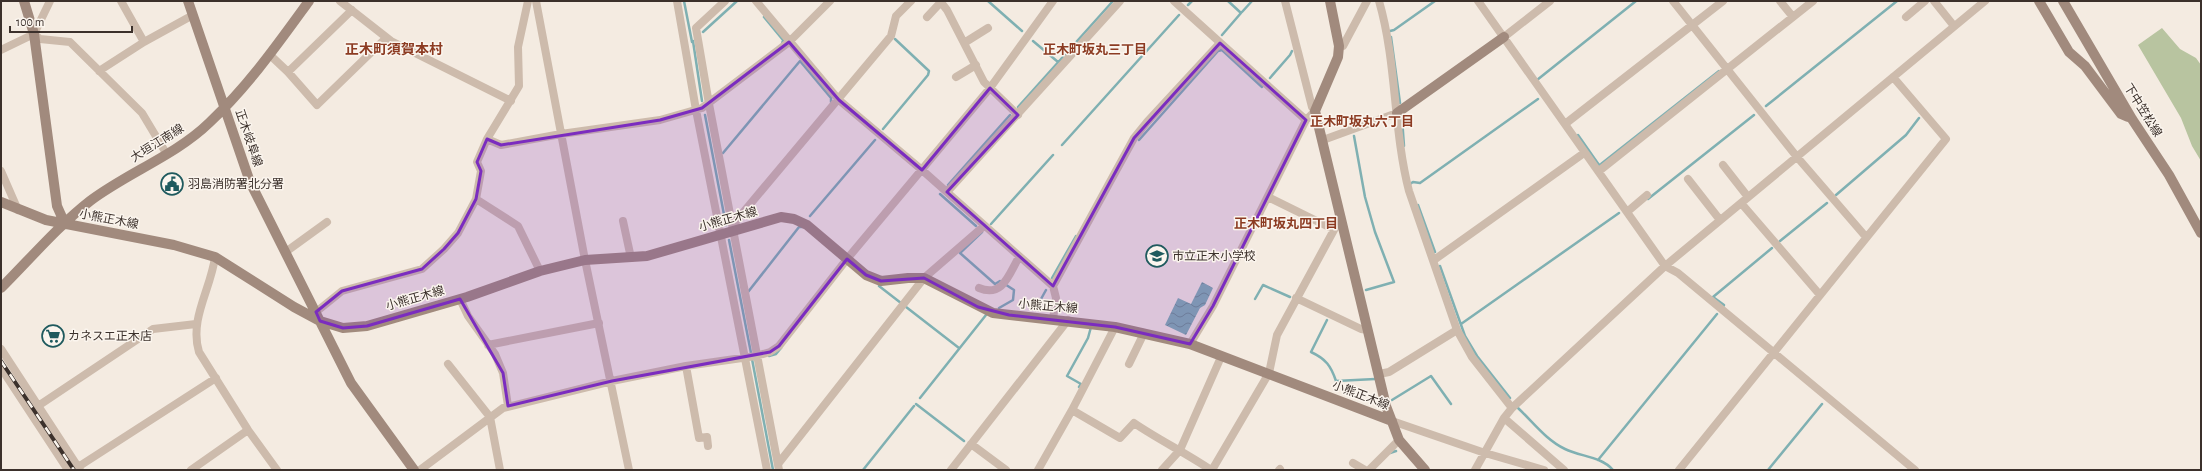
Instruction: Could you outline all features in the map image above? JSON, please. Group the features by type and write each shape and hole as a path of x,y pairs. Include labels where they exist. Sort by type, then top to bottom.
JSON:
{"main road":[{"path":"24,1 34,34 57,206 65,224"},
{"name":"正木岐阜線","path":"188,1 250,182 287,251 351,383 414,470"},
{"name":"大垣江南線","path":"1,288 90,201 189,140 209,123 245,88 309,1"},
{"path":"1330,1 1339,46 1338,57 1315,111 1368,330 1392,421"},
{"path":"2039,1 2069,52 2085,66 2121,114 2132,119"},
{"name":"下中笠松線","path":"2063,1 2132,119 2169,175 2201,233"},
{"path":"1397,114 1504,37"},
{"name":"小熊正木線","path":"1,202 35,217 174,245 215,257 318,316 343,328 367,326 460,299 540,271 585,260 647,256 781,217 794,218 807,225 866,275 881,282 908,278 924,278 993,313 1115,326 1190,344 1392,421 1399,440 1425,470"}],"street":[{"path":"1,50 34,34 50,1"},
{"path":"121,1 144,42"},
{"path":"340,1 386,38 511,101"},
{"path":"318,316 342,291 422,268 444,249 458,233 476,199 481,171 477,162 487,139 519,86 518,47 528,1"},
{"path":"536,1 585,260 612,382 629,470"},
{"path":"677,1 696,110 722,234 767,470"},
{"path":"725,1 696,28 756,356 779,467"},
{"path":"756,1 839,100 922,170 1053,286 1056,298 1054,319"},
{"path":"487,139 501,145 561,134 660,120 696,110 709,104 789,42 830,1"},
{"path":"420,470 508,406 686,366 746,356 756,356 770,352 779,346 847,260 990,88 1053,1"},
{"path":"947,192 1120,1"},
{"path":"1174,1 1306,120"},
{"path":"1190,344 1213,306 1306,120 1315,111 1312,107 1285,1"},
{"path":"1339,46 1343,46 1367,1"},
{"path":"1379,1 1390,56 1403,168 1409,191 1457,330 1472,357 1512,408"},
{"path":"1478,1 1584,153 1599,171 1666,266 1678,273 1916,470"},
{"path":"1504,37 1550,1"},
{"path":"1673,1 1797,157 1866,238"},
{"path":"1565,124 1723,1"},
{"path":"1780,1 1793,17"},
{"path":"1599,171 1813,1"},
{"path":"1906,17 1926,1"},
{"path":"1934,1 1954,26"},
{"path":"1475,470 1504,418 1512,408 1666,266 1984,1"},
{"path":"927,17 941,2 964,42 984,82 1018,115"},
{"path":"734,230 736,221 839,100 848,87 891,36 896,16 906,3"},
{"path":"288,72 352,10"},
{"path":"99,71 144,42 193,15"},
{"path":"964,42 988,28"},
{"path":"34,34 40,39 70,42 142,113 166,153"},
{"path":"270,55 288,72 317,105 386,38"},
{"path":"1053,286 1134,138 1146,122 1220,42"},
{"path":"956,77 976,65"},
{"path":"1679,470 1946,139 1893,77"},
{"path":"1323,140 1397,114"},
{"path":"1434,260 1584,153"},
{"path":"1723,165 1748,197"},
{"path":"1,171 18,210"},
{"path":"1688,179 1720,220"},
{"path":"1627,212 1648,195"},
{"path":"1268,197 1333,229"},
{"path":"476,199 518,226 540,271"},
{"path":"1741,203 1820,295"},
{"path":"1072,410 1120,438 1134,423 1161,442 1180,450 1212,470 1269,373 1278,335 1296,298 1341,217"},
{"path":"623,221 631,258"},
{"path":"287,251 327,222"},
{"path":"779,467 924,278 984,226"},
{"path":"215,257 196,324 196,344 199,352 248,430 277,470"},
{"path":"979,288 991,292 997,290 1005,281 1020,257"},
{"path":"1296,298 1361,329 1368,330"},
{"path":"460,299 468,316 488,345 503,372 508,406"},
{"path":"950,470 1068,320"},
{"path":"488,345 599,323"},
{"path":"38,406 153,329 196,324"},
{"path":"1038,470 1072,410 1115,326"},
{"path":"1379,374 1389,372 1457,330"},
{"path":"1129,364 1144,333"},
{"path":"1,349 79,469 216,378"},
{"path":"1162,470 1180,450 1222,357"},
{"path":"448,364 490,418 500,470"},
{"path":"686,366 699,438 707,437 708,446"},
{"path":"1,368 68,470"},
{"path":"1504,418 1564,470"},
{"path":"1392,421 1485,453 1544,470"},
{"path":"191,470 248,430"},
{"path":"1369,470 1399,440"},
{"path":"971,444 1006,470"},
{"path":"1353,463 1365,470"}],"highlighted area":[{"path":"789,42 839,100 922,170 990,88 1018,115 947,192 1053,286 1134,138 1220,43 1306,120 1213,306 1190,344 1115,327 1009,315 978,307 924,278 881,281 866,275 847,259 779,346 770,352 612,381 508,406 503,373 460,299 367,326 343,328 320,321 316,312 342,291 422,269 444,249 458,233 476,199 481,171 477,162 487,139 501,145 660,120 702,108"}],"green space":[{"path":"2162,28 2180,49 2196,58 2201,65 2201,161 2192,146 2181,118 2138,45"}],"water":[{"path":"1202,282 1213,288 1205,305 1200,308 1186,335 1165,325 1178,298 1191,304"}],"waterway":[{"path":"684,1 692,42"},
{"path":"703,32 737,1"},
{"path":"988,1 1022,31"},
{"path":"1018,107 1113,1"},
{"path":"1188,5 1192,1"},
{"path":"1222,35 1241,13 1228,1"},
{"path":"1242,12 1252,1"},
{"path":"1390,31 1394,30 1435,1"},
{"path":"1537,80 1636,1"},
{"path":"1766,106 1897,1"},
{"path":"1062,145 1179,15"},
{"path":"764,17 783,40 782,44"},
{"path":"1391,37 1400,103"},
{"path":"883,129 928,75 929,71 895,39"},
{"path":"693,41 702,101"},
{"path":"1033,41 1058,62"},
{"path":"1139,140 1218,51 1222,50 1262,87"},
{"path":"1270,78 1292,51"},
{"path":"723,153 800,61 831,98 831,102"},
{"path":"1578,135 1599,165 1719,71"},
{"path":"1410,184 1413,182 1420,183 1538,99"},
{"path":"705,115 726,225"},
{"path":"948,185 1010,115"},
{"path":"1648,199 1754,115"},
{"path":"1402,118 1404,146"},
{"path":"1836,195 1906,135 1919,118"},
{"path":"1354,136 1365,197 1375,232 1394,282 1366,290"},
{"path":"810,216 875,140"},
{"path":"991,224 1053,155"},
{"path":"940,194 976,226"},
{"path":"1780,241 1827,203"},
{"path":"1418,205 1435,252"},
{"path":"1461,324 1619,213"},
{"path":"748,292 799,227 802,227"},
{"path":"982,232 960,253 995,284 1000,281 1014,290 1013,300 999,308"},
{"path":"1052,278 1076,236"},
{"path":"729,240 751,353"},
{"path":"1723,307 1724,305 1713,297 1772,248"},
{"path":"1440,266 1465,336 1477,356 1510,398"},
{"path":"1255,299 1263,285 1290,297"},
{"path":"879,286 959,348"},
{"path":"1036,308 1046,290"},
{"path":"1598,460 1717,314"},
{"path":"920,398 986,315"},
{"path":"1327,320 1311,352 1324,360 1332,371 1336,381 1375,379"},
{"path":"1079,387 1081,384 1067,376 1088,338 1091,327"},
{"path":"769,356 776,354 781,348"},
{"path":"752,359 773,470"},
{"path":"1392,400 1431,376 1451,404"},
{"path":"916,404 964,441"},
{"path":"1768,470 1822,404"},
{"path":"863,470 914,406"},
{"path":"1518,408 1546,436 1558,445 1571,452 1597,459 1608,465 1613,470"},
{"path":"1390,453 1396,451"}],"railway":[{"path":"1,361 74,470"}],"place":[{"name":"羽島消防署北分署","path":"172,184"},
{"name":"市立正木小学校","path":"1157,256"},
{"name":"カネスエ正木店","path":"53,336"}],"district":[{"name":"正木町須賀本村","path":"394,49"},
{"name":"正木町坂丸三丁目","path":"1095,49"},
{"name":"正木町坂丸六丁目","path":"1362,121"},
{"name":"正木町坂丸四丁目","path":"1286,223"}]}
